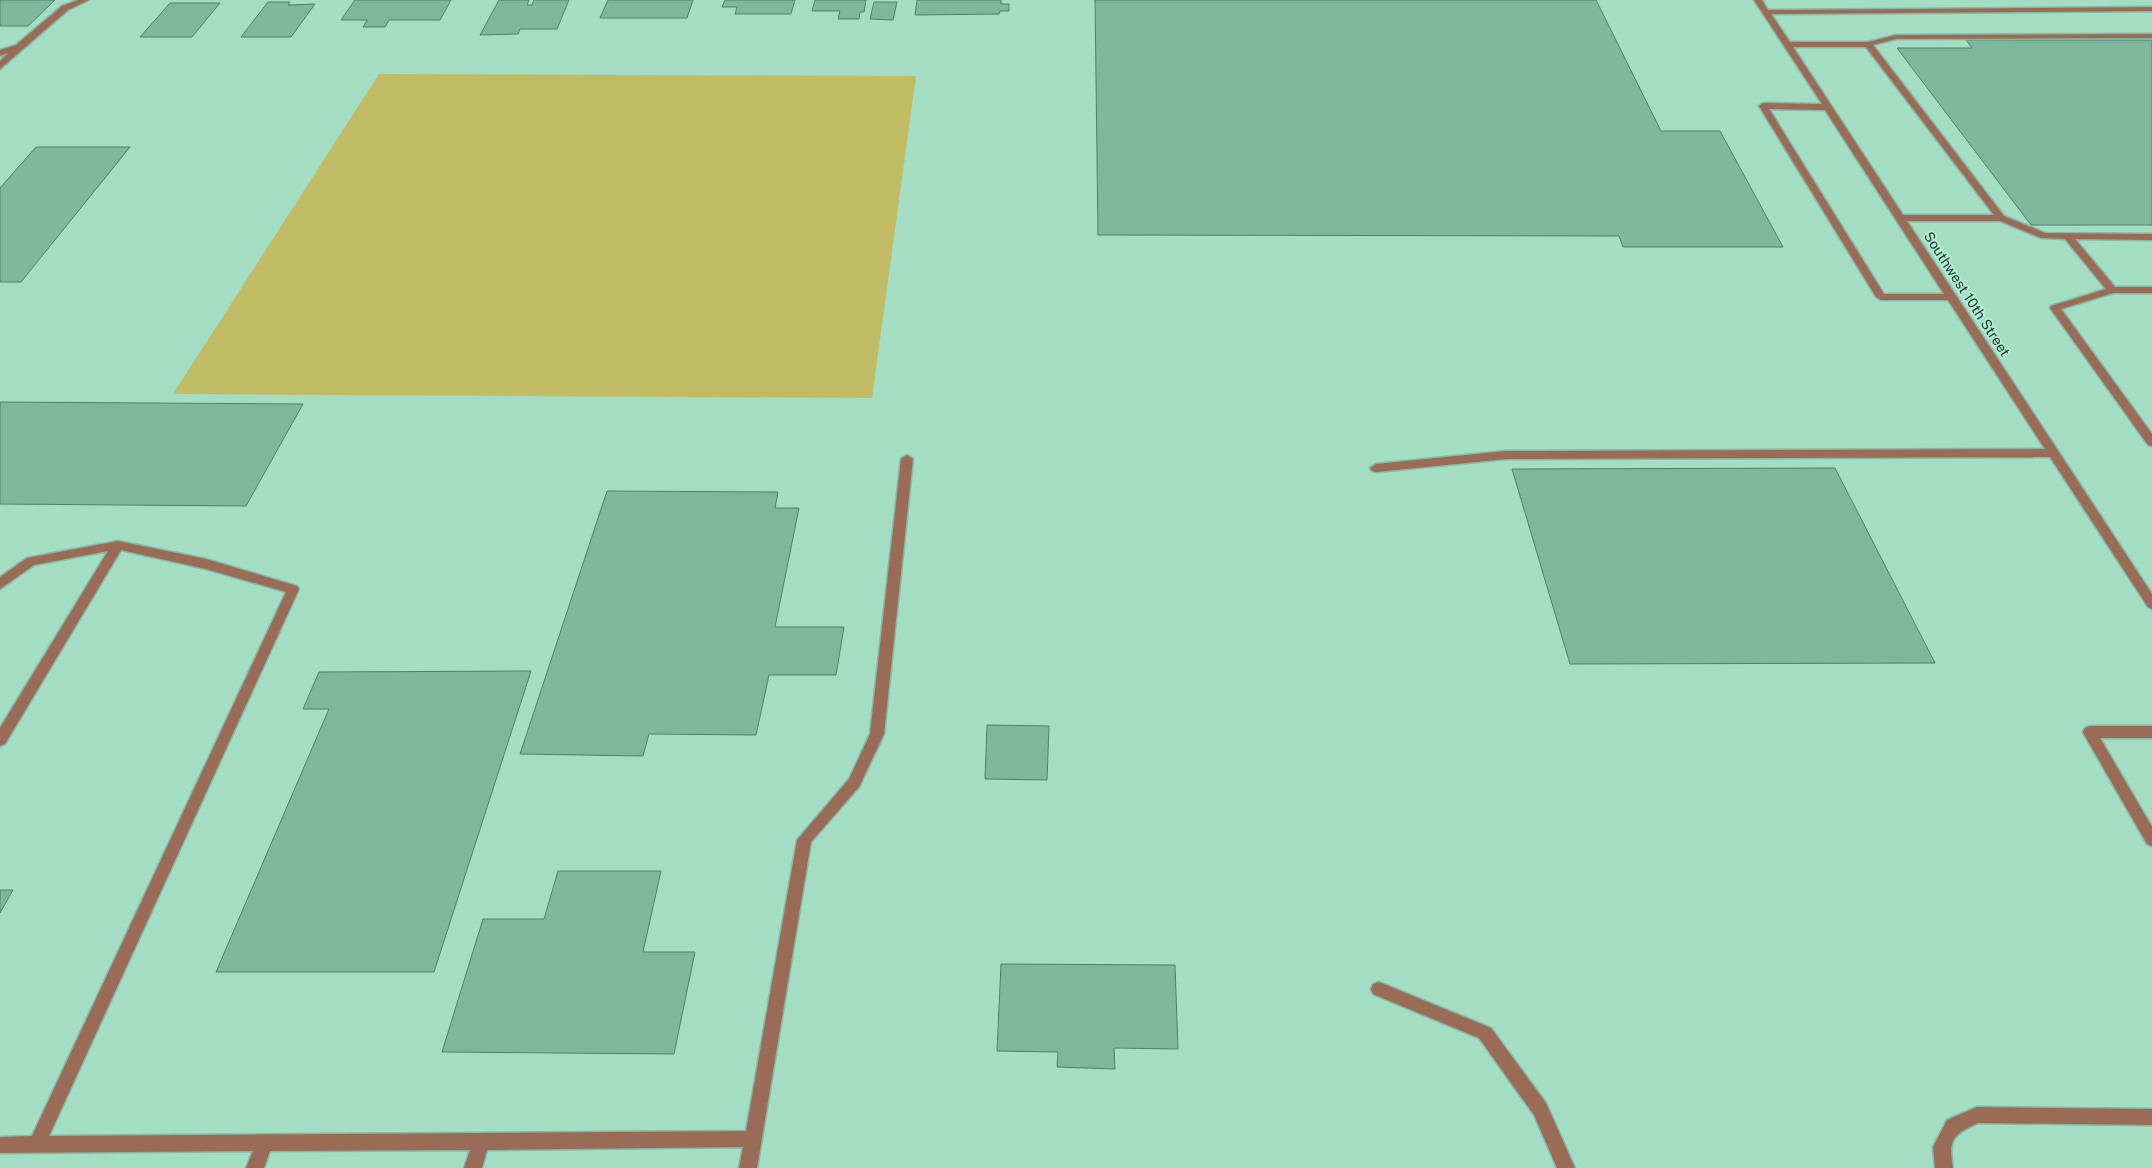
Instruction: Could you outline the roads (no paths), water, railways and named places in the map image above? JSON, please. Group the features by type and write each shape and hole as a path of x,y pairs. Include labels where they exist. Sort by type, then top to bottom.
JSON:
{"street":[{"path":"0,66 19,47 65,8 84,0"},
{"name":"Southwest 10th Street","path":"1758,0 2152,604"},
{"path":"1766,12 2152,8"},
{"path":"1787,45 1868,44 1896,37 2152,36"},
{"path":"1868,44 2001,218"},
{"path":"0,53 19,47"},
{"path":"1828,107 1763,106 1881,297 1952,296"},
{"path":"1901,218 2001,218 2044,236 2152,237"},
{"path":"2068,237 2112,290"},
{"path":"2152,290 2112,290 2055,308 2152,442"},
{"path":"1376,468 1506,455 2054,453"},
{"path":"748,1168 804,840 854,783 877,734 907,459"},
{"path":"0,740 118,545"},
{"path":"0,584 31,561 118,545 206,564 293,589 37,1144"},
{"path":"2152,732 2090,732 2152,840"},
{"path":"1379,989 1485,1033 1540,1109 1566,1168"},
{"path":"1944,1168 1941,1147 1953,1126 1977,1115 2152,1117"},
{"path":"0,1145 752,1139"},
{"path":"473,1168 481,1140"},
{"path":"255,1168 265,1142"}]}
